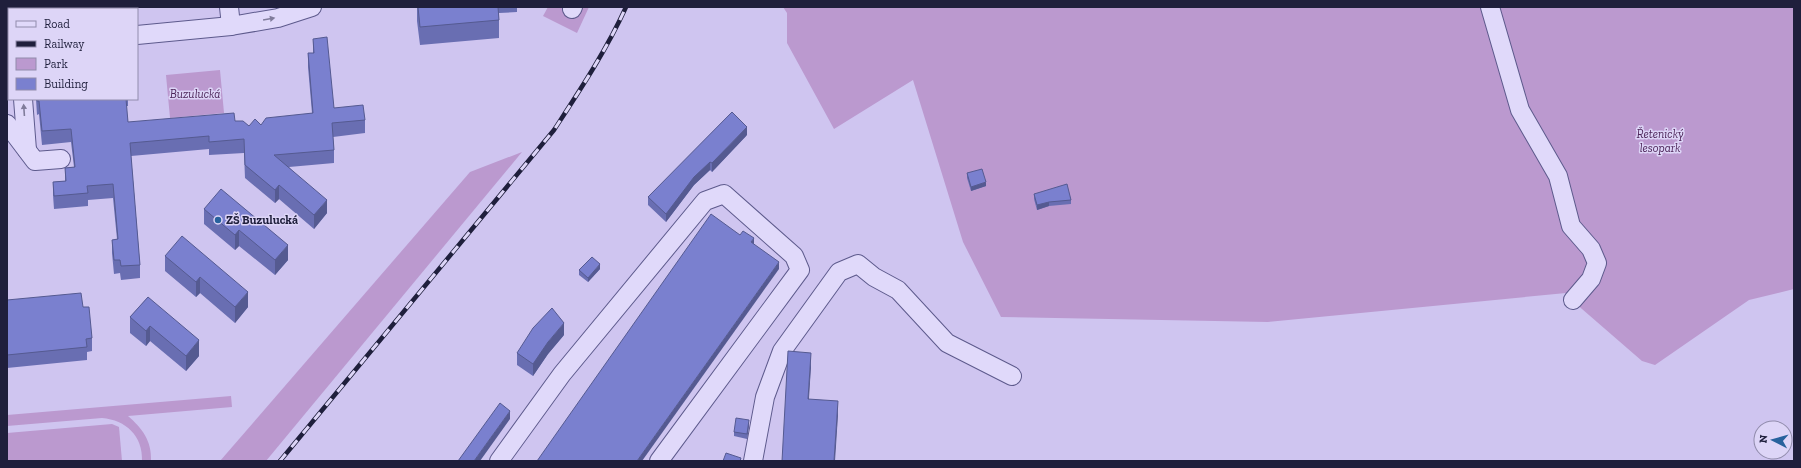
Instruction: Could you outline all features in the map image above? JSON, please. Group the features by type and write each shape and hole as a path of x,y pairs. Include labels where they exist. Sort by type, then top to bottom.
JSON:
{"street":[{"path":"229,7 231,26"},
{"path":"138,35 231,26 278,18 312,7"},
{"path":"1490,7 1520,110 1558,176 1571,226 1591,249 1596,263 1591,279 1573,300"},
{"path":"23,100 27,150"},
{"path":"7,124 35,161 61,159"},
{"path":"499,461 562,374 705,201 724,194 794,256 800,270 659,461"},
{"path":"753,461 765,397 782,350 840,272 858,264 874,277 898,290 947,343 1012,376"}],"green space":[{"path":"548,7 589,7 577,33 543,16"},
{"name":"Řetenický lesopark","path":"783,7 1794,7 1794,289 1749,300 1655,365 1642,361 1567,296 1566,293 1268,322 1001,317 963,242 913,80 834,129 787,43 787,13"},
{"name":"Buzulucká","path":"220,70 224,113 170,118 166,75"},
{"path":"522,152 266,461 220,461 470,172"},
{"path":"231,396 232,407 128,416 142,430 148,441 151,461 142,461 140,444 136,437 125,426 111,419 102,418 7,426 7,415"},
{"path":"112,424 119,427 122,461 7,461 7,433"}],"building":[{"path":"418,7 498,7 499,20 420,27"},
{"path":"327,37 334,108 363,105 365,120 332,123 334,150 274,155 327,200 314,215 279,185 275,190 245,165 244,139 209,142 209,136 130,143 140,265 121,266 120,260 114,260 112,240 118,239 113,184 87,186 88,193 54,196 53,182 66,181 65,168 75,167 71,129 42,131 39,101 37,100 126,100 128,122 234,113 235,121 243,121 249,126 255,119 261,125 266,118 313,113 308,53 314,53 313,39"},
{"path":"732,112 747,127 712,163 710,162 694,177 666,214 648,197"},
{"path":"982,169 986,182 971,187 967,173"},
{"path":"1067,184 1071,200 1049,202 1037,205 1034,194"},
{"path":"221,189 288,245 275,260 239,230 235,235 204,209"},
{"path":"711,214 740,235 743,231 754,238 751,242 779,262 637,461 537,461"},
{"path":"182,236 248,292 235,307 200,277 196,282 165,256"},
{"path":"592,257 600,264 588,278 579,270"},
{"path":"81,293 83,307 89,307 92,338 86,339 87,347 7,355 7,300"},
{"path":"148,297 199,340 186,356 150,326 146,331 130,317"},
{"path":"552,308 564,323 548,342 533,364 517,353 533,328"},
{"path":"788,351 811,353 808,399 838,401 834,461 782,461"},
{"path":"500,403 510,411 474,461 458,461"},
{"path":"736,418 749,420 747,434 734,432"},
{"path":"726,453 741,458 740,461 723,461"}],"railway":[{"path":"280,461 554,130 601,55 626,7"}],"place":[{"name":"ZŠ Buzulucká","path":"218,220"}]}
